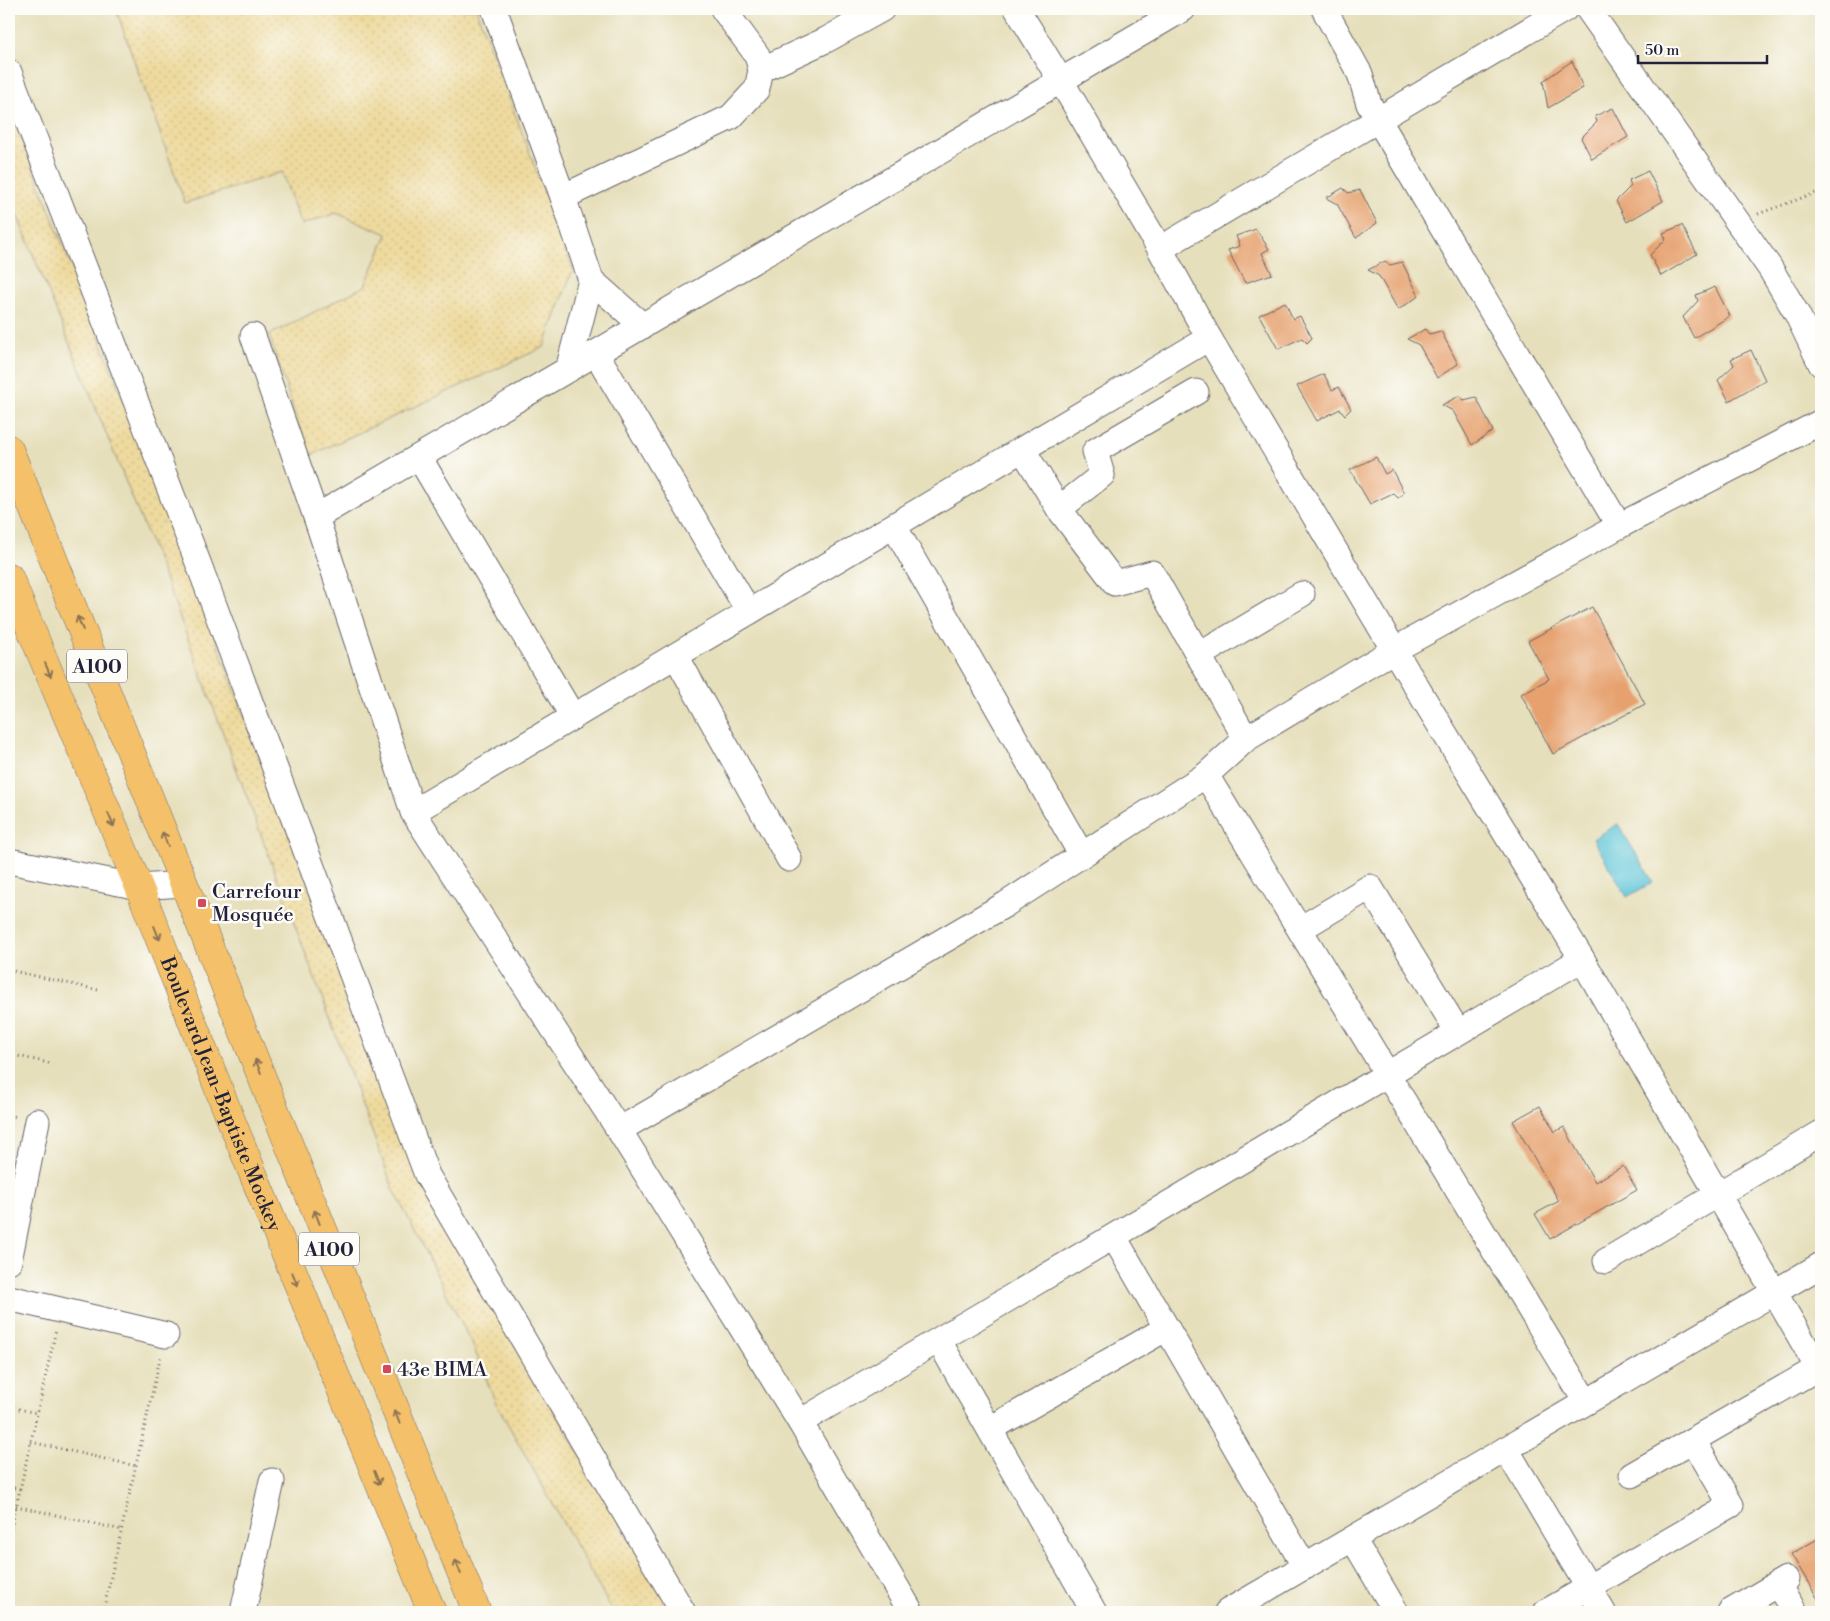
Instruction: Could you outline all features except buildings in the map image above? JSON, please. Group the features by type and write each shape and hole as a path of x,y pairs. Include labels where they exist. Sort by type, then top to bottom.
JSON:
{"highway":[{"name":"A100","path":"9,449 183,884 272,1099 326,1241 477,1612"},
{"name":"Boulevard Jean-Baptiste Mockey","path":"9,577 139,888 229,1115 432,1612"}],"street":[{"path":"494,9 563,197 591,280 643,326"},
{"path":"563,197 731,118 757,89 761,70 758,55 723,9"},
{"path":"761,70 826,40 882,9"},
{"path":"1017,9 1160,248 1209,338 1394,650 1582,958 1818,1368 1632,1475"},
{"path":"316,517 1183,9"},
{"path":"1324,9 1360,74 1369,104 1619,526"},
{"path":"1160,248 1565,9"},
{"path":"1588,9 1770,268 1797,314 1821,364"},
{"path":"9,72 199,564 427,1175 683,1612"},
{"path":"568,370 591,280"},
{"path":"253,336 316,517 413,812 619,1130 800,1422 911,1612"},
{"path":"413,812 1209,338"},
{"path":"596,353 749,612"},
{"path":"1059,509 1102,476 1095,452 1196,392"},
{"path":"619,1130 1006,904 1206,775 1246,739 1394,650 1619,526 1821,422"},
{"path":"1023,450 1059,509 1115,582 1152,573 1246,739"},
{"path":"419,457 573,717"},
{"path":"894,526 1081,854"},
{"path":"1198,656 1302,594"},
{"path":"676,656 789,859"},
{"path":"1206,775 1586,1402"},
{"path":"9,861 139,888 183,884"},
{"path":"1300,928 1370,887 1458,1032"},
{"path":"800,1422 1582,958"},
{"path":"9,1261 37,1121"},
{"path":"1606,1261 1821,1133"},
{"path":"1114,1237 1305,1567"},
{"path":"1226,1612 1821,1265"},
{"path":"9,1298 166,1334"},
{"path":"990,1429 1167,1328"},
{"path":"939,1340 1094,1612"},
{"path":"1546,1612 1731,1505 1693,1440"},
{"path":"1506,1449 1603,1612"},
{"path":"243,1612 272,1481"},
{"path":"1353,1539 1396,1612"},
{"path":"1730,1612 1782,1582 1795,1612"}],"path":[{"path":"1738,221 1821,192"},
{"path":"9,970 98,990"},
{"path":"9,1054 53,1064"},
{"path":"9,1538 60,1310"},
{"path":"103,1612 166,1334"},
{"path":"9,1407 37,1413"},
{"path":"30,1442 136,1466"},
{"path":"9,1487 20,1489"},
{"path":"16,1506 122,1530"}],"sand":[{"path":"111,9 476,9 573,269 544,347 309,456 269,335 365,286 387,234 336,213 301,225 282,172 185,203 118,15"},
{"path":"9,106 190,571 419,1180 672,1612 613,1612 495,1401 473,1346 393,1188 167,583 9,195"}],"water":[{"path":"1618,824 1653,882 1627,897 1593,839"}],"place":[{"name":"Carrefour Mosquée","path":"202,903"},
{"name":"43e BIMA","path":"387,1369"}]}
